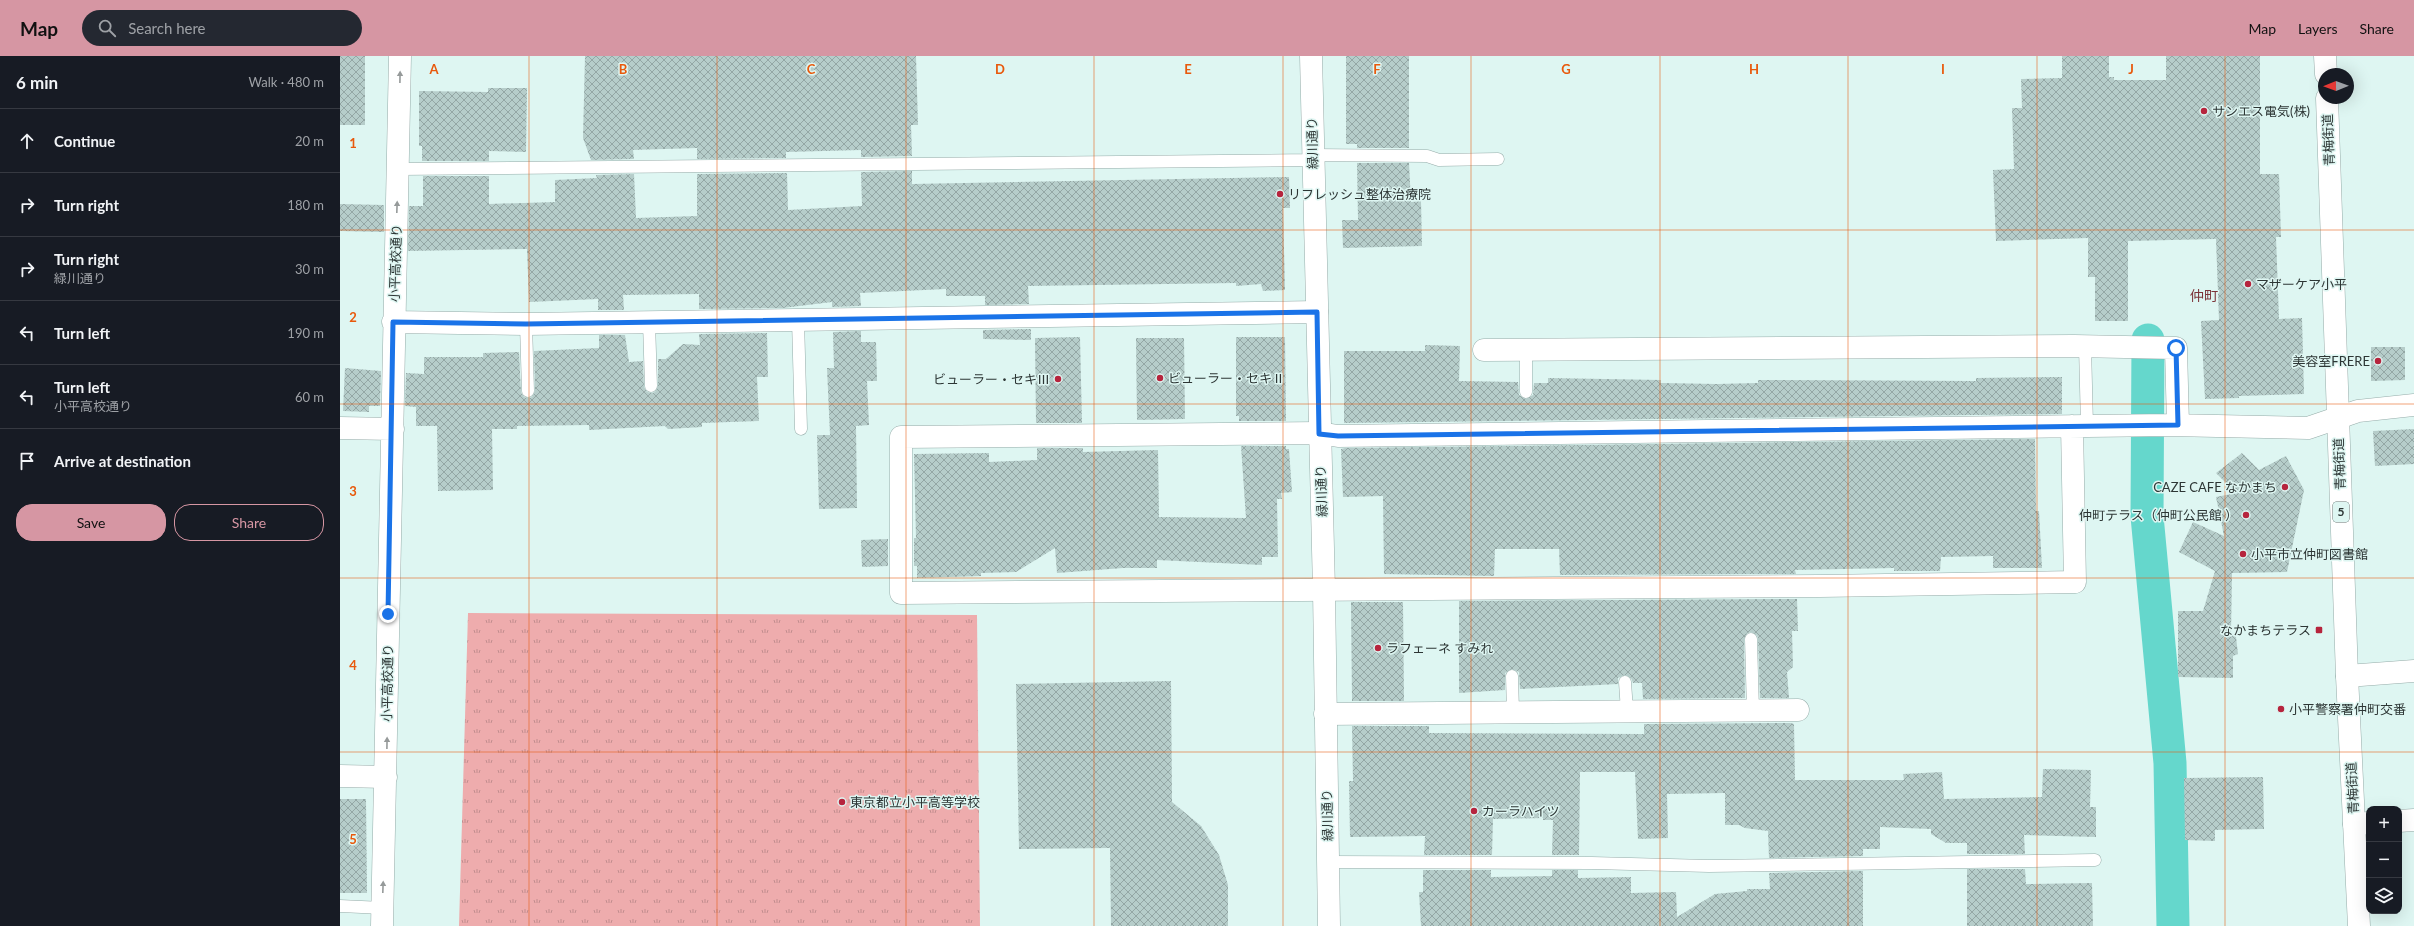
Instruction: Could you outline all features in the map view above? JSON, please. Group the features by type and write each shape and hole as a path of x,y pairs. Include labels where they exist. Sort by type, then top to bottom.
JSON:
{"street":[{"name":"小平高校通り","path":"382,917 393,429 393,322 400,56"},
{"name":"緑川通り","path":"1311,56 1312,157 1324,590 1329,926"},
{"path":"2325,56 2326,68"},
{"name":"青梅街道","path":"2327,104 2347,676 2361,824 2359,926"},
{"path":"393,322 526,324 1317,312"},
{"path":"1484,350 2085,346 2176,348 2174,425"},
{"path":"2079,426 2075,582 901,593 901,437 1319,434 1338,436 2129,425 2308,428 2358,411 2414,406"},
{"path":"340,428 393,429"},
{"path":"2347,676 2414,671"},
{"path":"1325,714 1798,710"},
{"path":"340,776 386,778"},
{"path":"2402,821 2414,820"}],"lane":[{"path":"398,169 1312,157 1427,156 1439,160 1498,159"},
{"path":"798,320 802,429"},
{"path":"649,322 650,386"},
{"path":"526,324 528,391"},
{"path":"2079,426 2085,346"},
{"path":"1526,349 1526,392"},
{"path":"1751,638 1752,710"},
{"path":"1512,676 1513,712"},
{"path":"1624,682 1627,711"},
{"path":"1328,862 1584,863 1709,866 2095,860"},
{"path":"340,906 382,917"}],"green space":[{"path":"468,613 977,615 980,926 459,926"}],"building":[{"path":"340,56 365,56 365,125 340,125"},
{"path":"585,56 916,56 918,125 911,125 912,156 861,157 861,150 786,152 786,158 697,159 697,148 633,150 634,159 591,160 583,138"},
{"path":"1346,56 1409,56 1409,148 1357,148 1357,144 1346,144"},
{"path":"2062,56 2109,56 2109,77 2114,77 2114,80 2166,80 2166,56 2260,56 2260,174 2279,174 2281,237 2276,237 2279,319 2302,318 2304,394 2239,396 2239,398 2205,399 2201,321 2219,320 2216,239 2128,241 2128,321 2095,321 2095,277 2088,277 2088,238 1996,241 1993,170 2014,169 2012,108 2022,108 2021,79 2062,78"},
{"path":"488,88 527,88 526,152 489,151 489,161 422,161 422,146 419,146 419,91 488,92"},
{"path":"1357,163 1409,163 1411,202 1421,201 1422,246 1343,248 1342,220 1358,220"},
{"path":"912,171 912,184 1289,177 1290,208 1283,208 1285,290 1263,291 1261,284 1236,286 1236,283 1028,286 1029,304 985,305 985,296 946,296 946,289 860,293 861,306 832,307 832,302 783,308 699,309 699,294 623,295 624,310 598,310 598,299 529,302 527,249 408,251 409,206 423,206 423,176 489,176 489,204 555,202 555,180 597,178 596,175 634,174 636,218 697,216 697,174 787,173 788,210 862,206 861,172"},
{"path":"340,204 384,205 384,232 340,231"},
{"path":"1031,329 1031,340 983,339 983,330"},
{"path":"861,331 861,342 876,342 877,381 867,381 869,425 856,426 857,508 819,509 817,435 830,435 827,368 834,368 833,332"},
{"path":"767,333 768,377 757,377 759,421 702,423 702,427 668,429 665,426 589,430 589,425 517,426 517,429 492,429 493,490 438,491 437,426 416,426 416,407 405,406 406,373 424,374 424,357 483,357 483,353 519,352 521,392 524,397 529,398 532,397 535,391 534,351 599,348 599,335 625,335 629,362 643,361 644,387 647,392 652,393 655,392 658,386 658,359 666,359 683,344 700,345 699,334"},
{"name":"ビューラー・セキⅢ","path":"1080,337 1082,423 1036,423 1035,338"},
{"path":"1236,337 1285,337 1286,421 1239,421 1239,416 1236,416"},
{"name":"ビューラー・セキⅡ","path":"1136,338 1184,338 1185,419 1137,420"},
{"path":"1425,345 1460,346 1459,381 1518,382 1519,395 1526,399 1533,395 1534,383 1548,383 1548,378 1661,380 1661,383 1717,384 1758,383 1758,380 1976,381 1976,378 2062,377 2062,414 1344,423 1344,351 1425,351"},
{"path":"2371,347 2405,347 2405,380 2371,381"},
{"path":"345,368 381,371 380,406 369,406 369,412 343,411"},
{"path":"2414,429 2414,464 2375,466 2373,431"},
{"path":"2035,439 2036,511 2039,511 2042,568 1993,568 1993,556 1941,557 1940,571 1894,571 1894,568 1795,570 1796,574 1560,575 1559,549 1495,549 1494,576 1384,574 1383,496 1343,497 1341,449 1345,448"},
{"path":"1241,446 1286,446 1286,449 1289,449 1292,492 1281,493 1282,499 1277,499 1278,557 1262,557 1262,565 1157,560 1157,568 1123,568 1057,573 1055,548 1016,572 981,573 981,576 917,578 917,566 914,566 914,538 916,538 914,454 989,453 989,462 1037,460 1037,448 1083,448 1083,452 1158,450 1159,517 1246,518"},
{"path":"2242,453 2259,470 2286,456 2304,490 2287,572 2232,573 2231,634 2236,637 2238,654 2233,656 2233,678 2178,677 2178,611 2203,611 2215,571 2179,552 2193,522 2224,536 2216,497 2236,493 2216,473"},
{"path":"888,539 888,566 862,567 861,540"},
{"path":"1797,599 1798,631 1792,631 1793,667 1787,672 1789,698 1760,698 1758,639 1757,635 1751,632 1747,633 1744,639 1745,698 1643,699 1642,683 1633,683 1631,678 1625,675 1618,678 1618,684 1520,689 1519,672 1512,669 1505,673 1505,690 1459,693 1459,601"},
{"name":"ラフェーネ すみれ","path":"1351,602 1403,602 1404,701 1352,701"},
{"path":"1171,681 1172,802 1201,826 1219,855 1228,885 1228,926 1111,926 1110,848 1019,849 1016,684"},
{"path":"1644,724 1794,724 1795,780 1904,780 1903,774 1942,772 1944,799 2042,797 2043,769 2091,770 2090,807 2096,807 2096,837 2024,835 2025,854 1967,854 1967,843 1946,843 1931,834 1931,829 1880,827 1880,849 1863,849 1863,856 1769,858 1768,831 1745,828 1739,825 1725,825 1725,793 1667,794 1668,838 1638,839 1635,772 1580,772 1579,855 1552,855 1553,820 1543,820 1543,818 1493,819 1492,855 1424,855 1425,836 1350,837 1349,781 1353,781 1352,726 1429,726 1429,733 1644,734"},
{"path":"2263,777 2264,829 2215,830 2215,841 2185,840 2184,778"},
{"path":"340,799 366,799 367,893 340,893"},
{"path":"1967,869 2025,869 2026,884 2092,883 2093,926 1967,926"},
{"path":"1423,870 1491,870 1491,877 1552,876 1552,870 1578,870 1578,878 1631,877 1631,893 1676,892 1677,917 1715,894 1747,891 1747,889 1770,889 1769,873 1863,871 1863,926 1421,926 1419,892 1423,892"}],"waterway":[{"path":"2148,340 2147,516 2170,763 2173,926"}],"place":[{"name":"サンエス電気(株)","path":"2204,111"},
{"name":"リフレッシュ整体治療院","path":"1280,194"},
{"name":"マザーケア小平","path":"2248,284"},
{"name":"美容室FRERE","path":"2378,361"},
{"name":"ビューラー・セキⅡ","path":"1160,378"},
{"name":"ビューラー・セキⅢ","path":"1058,379"},
{"name":"CAZE CAFE なかまち","path":"2285,487"},
{"name":"仲町テラス（仲町公民館 ）","path":"2246,515"},
{"name":"小平市立仲町図書館","path":"2243,554"},
{"name":"なかまちテラス","path":"2319,630"},
{"name":"ラフェーネ すみれ","path":"1378,648"},
{"name":"小平警察署仲町交番","path":"2281,709"},
{"name":"東京都立小平高等学校","path":"842,802"},
{"name":"カーラハイツ","path":"1474,811"}],"district":[{"name":"仲町","path":"2204,296"}],"route":[{"path":"388,614 393,429 393,322 526,324 1317,312 1319,434 1338,436 2178,425 2176,348"}]}
